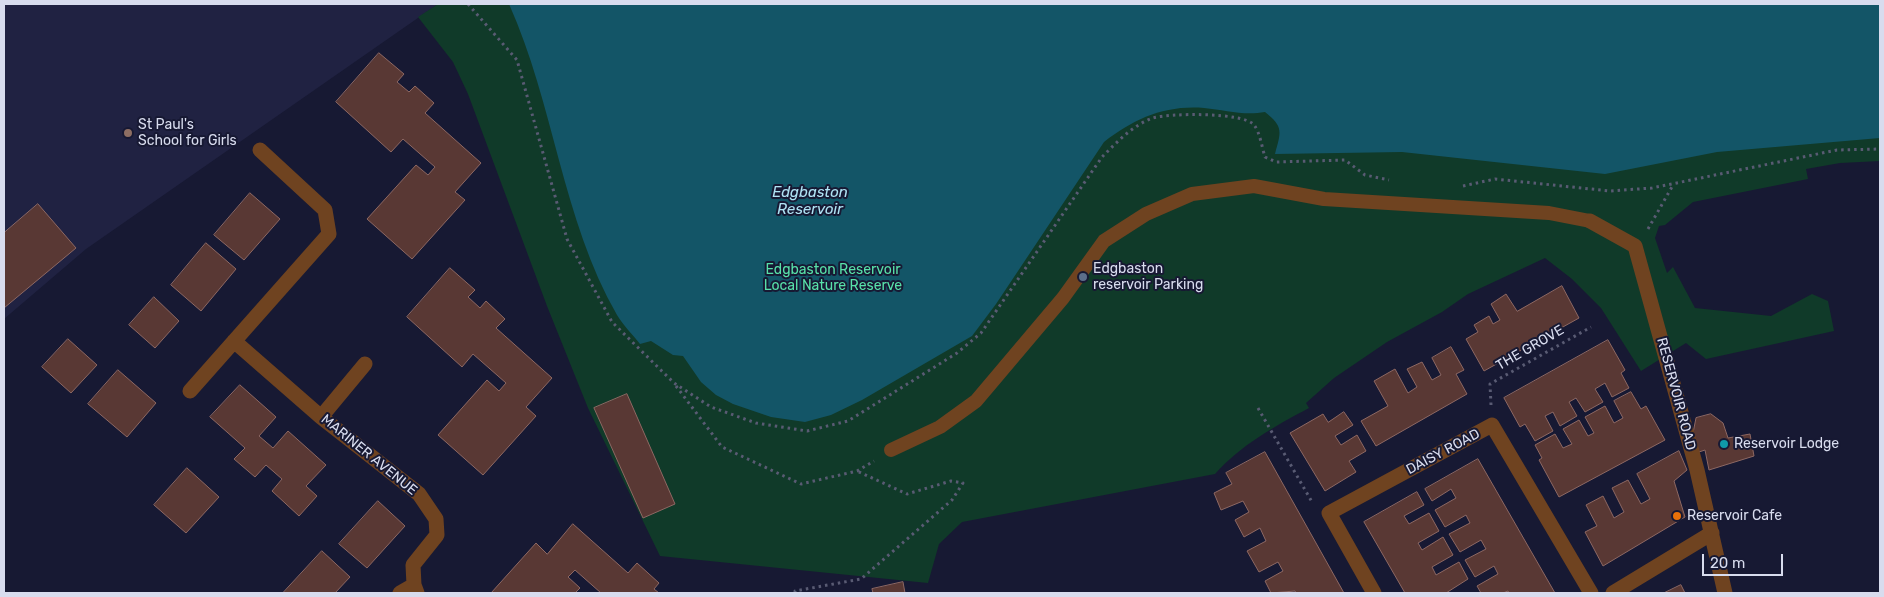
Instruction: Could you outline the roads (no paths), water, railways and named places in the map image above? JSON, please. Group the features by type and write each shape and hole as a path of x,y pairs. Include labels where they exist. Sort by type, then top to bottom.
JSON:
{"street":[{"path":"190,391 329,234 325,210 260,150"},
{"name":"RESERVOIR ROAD","path":"1590,221 1635,246 1712,533 1725,593"},
{"name":"MARINER AVENUE","path":"234,341 321,417 419,494 436,519 437,535 413,565 415,589"},
{"path":"321,417 365,364"},
{"name":"DAISY ROAD","path":"1374,593 1329,513 1492,425 1591,593"},
{"path":"1613,593 1712,533"},
{"path":"400,593 415,589"}],"lane":[{"path":"891,450 940,427 976,401 1064,298 1104,241 1146,214 1192,194 1254,186 1324,199 1549,213 1590,221"}],"water":[{"name":"Edgbaston Reservoir","path":"509,4 1880,4 1880,138 1717,152 1605,174 1402,152 1275,154 1279,140 1279,130 1275,122 1265,112 1242,113 1204,108 1163,111 1138,120 1104,142 996,304 972,336 862,400 831,415 805,422 771,417 733,404 716,395 701,382 683,356 673,355 651,341 640,344 619,319 598,278 583,240 537,81"}],"place":[{"name":"St Paul's School for Girls","path":"128,133"},
{"name":"Edgbaston reservoir Parking","path":"1083,277"},
{"name":"Reservoir Lodge","path":"1724,444"},
{"name":"Reservoir Cafe","path":"1677,516"}],"park label":[{"name":"Edgbaston Reservoir Local Nature Reserve","path":"833,278"}]}
